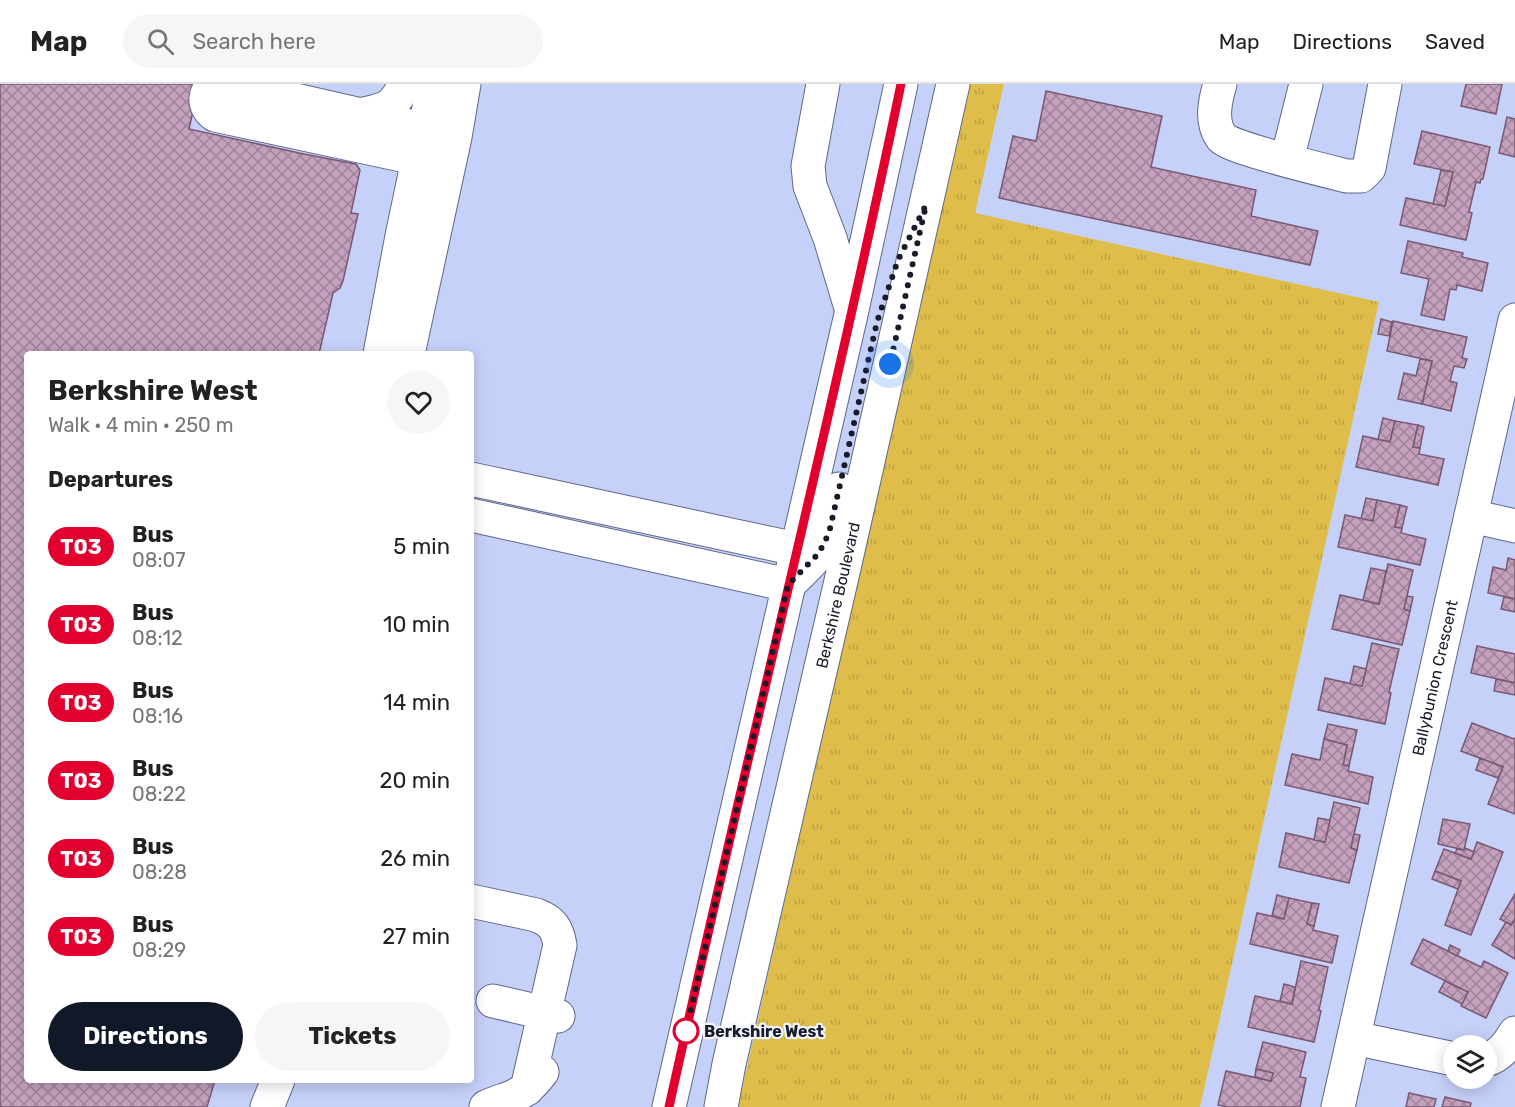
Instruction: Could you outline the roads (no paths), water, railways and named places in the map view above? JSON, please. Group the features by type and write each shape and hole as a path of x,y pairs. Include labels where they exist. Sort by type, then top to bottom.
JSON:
{"street":[{"path":"217,84 209,89 206,97 209,111 215,115 427,145"},
{"path":"225,84 359,115 427,145"},
{"path":"359,115 385,110 392,104 405,84"},
{"path":"422,84 427,145"},
{"path":"390,351 418,238 434,84"},
{"path":"390,351 377,312 380,264 427,145 464,84"},
{"path":"823,84 808,166 808,179 830,238 852,310"},
{"path":"669,1107 852,310 901,84"},
{"name":"Berkshire Boulevard","path":"721,1107 953,84"},
{"path":"1220,84 1214,106 1217,129 1223,140 1240,147 1347,176 1360,176 1369,168 1385,84"},
{"path":"1287,160 1306,84"},
{"path":"788,585 819,553 829,533 877,322 898,260 926,205"},
{"name":"Ballybunion Crescent","path":"1338,1107 1515,320"},
{"path":"474,479 796,549"},
{"path":"511,524 518,489"},
{"path":"474,516 788,585"},
{"path":"1471,516 1515,526"},
{"path":"474,902 545,919 558,934 560,945 547,1061 527,1089 516,1096 486,1107"},
{"path":"551,1014 569,963"},
{"path":"494,1001 551,1014"},
{"path":"1497,1054 1515,1033"},
{"path":"1354,1038 1443,1057"},
{"path":"267,1107 277,1083"}],"place":[{"name":"Berkshire West","path":"686,1031"}]}
